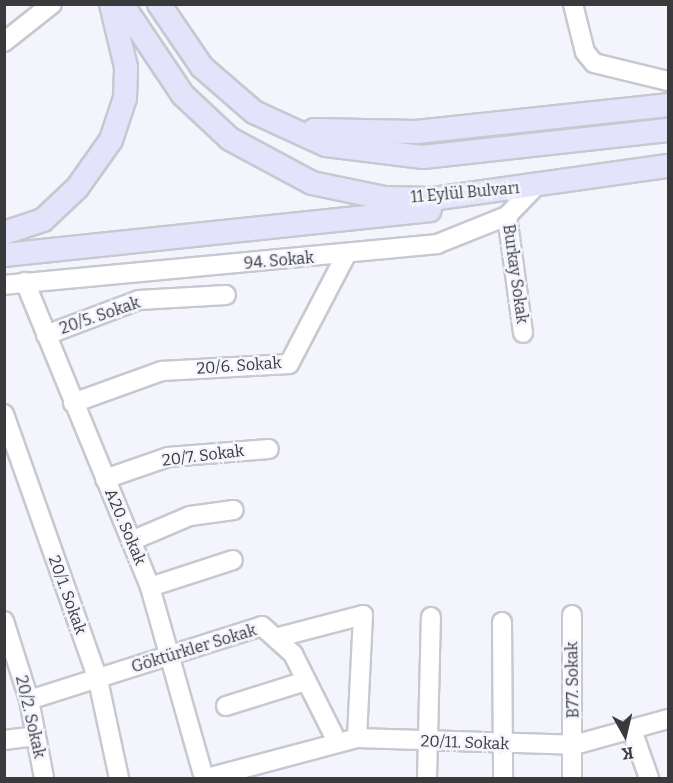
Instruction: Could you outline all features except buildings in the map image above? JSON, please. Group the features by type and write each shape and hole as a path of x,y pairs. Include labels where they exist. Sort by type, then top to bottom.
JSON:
{"main road":[{"path":"4,233 43,220 77,188 111,140 125,98 126,67 111,4"},
{"name":"11 Eylül Bulvarı","path":"122,4 183,95 230,139 274,166 312,183 384,198 488,193 669,166"},
{"path":"159,4 202,67 254,112 282,128 326,145 423,157 669,130"},
{"path":"282,128 416,132 669,105"},
{"path":"4,255 380,217 488,193"}],"street":[{"path":"4,42 52,4"},
{"path":"573,4 585,52 594,63 669,81"},
{"name":"94. Sokak","path":"4,285 346,255 437,244 507,216 536,186"},
{"name":"Burkay Sokak","path":"507,216 523,333"},
{"name":"20/6. Sokak","path":"73,403 162,371 289,364 346,255"},
{"name":"A20. Sokak","path":"25,282 150,587 205,778"},
{"name":"20/5. Sokak","path":"46,335 139,300 226,295"},
{"name":"20/1. Sokak","path":"4,414 98,680 119,778"},
{"name":"20/7. Sokak","path":"105,479 168,458 269,450"},
{"path":"131,541 190,516 234,510"},
{"path":"150,587 233,560"},
{"path":"279,637 363,615 357,738"},
{"name":"B77. Sokak","path":"572,615 574,746 572,778"},
{"path":"427,778 431,742 431,617"},
{"name":"20/2. Sokak","path":"4,621 10,657 29,700 44,778"},
{"path":"502,622 503,778"},
{"name":"Göktürkler Sokak","path":"29,700 98,680 169,654 262,626 279,637 306,681 336,740"},
{"path":"226,706 306,681"},
{"name":"20/11. Sokak","path":"205,778 336,740 357,738 574,746 669,719"},
{"path":"632,730 649,778"},
{"path":"4,740 36,736"}]}
